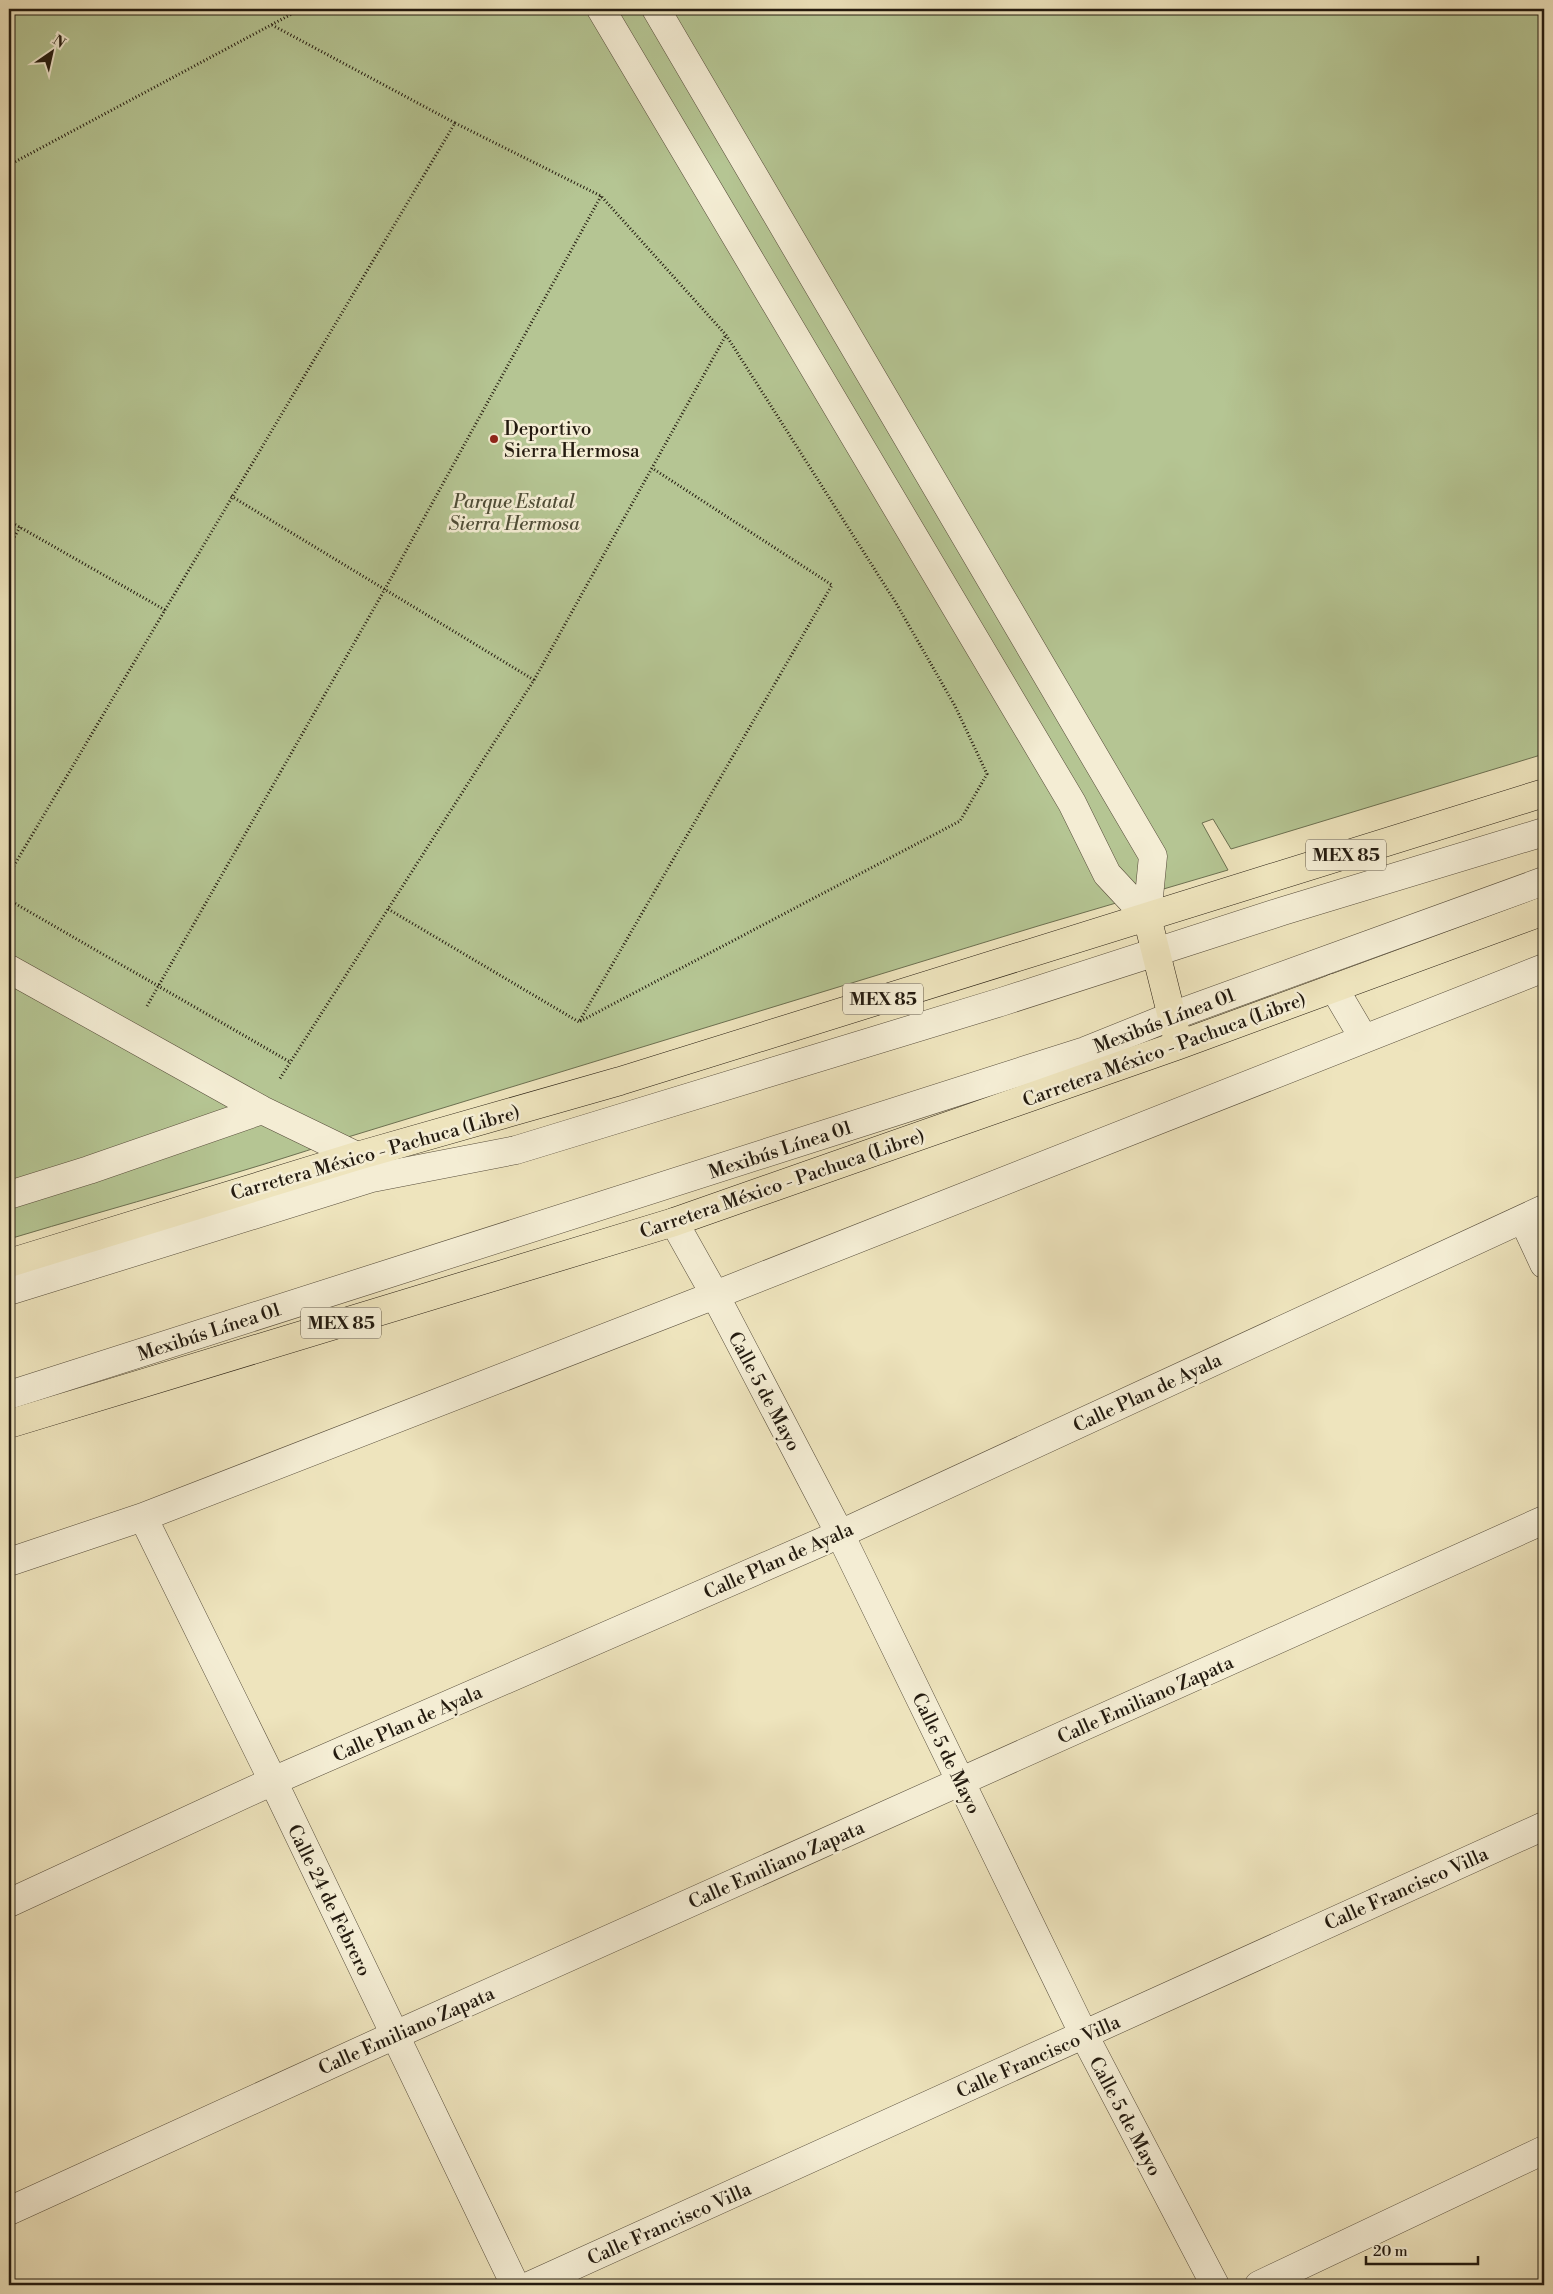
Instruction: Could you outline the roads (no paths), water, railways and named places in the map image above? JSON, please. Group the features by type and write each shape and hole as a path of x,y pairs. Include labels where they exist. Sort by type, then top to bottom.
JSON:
{"main road":[{"name":"Carretera México - Pachuca (Libre)","path":"9,1263 357,1156 620,1081 1544,793"},
{"name":"Carretera México - Pachuca (Libre)","path":"9,1424 674,1222 1179,1045 1542,915"},
{"path":"1147,917 1179,1045"}],"street":[{"path":"601,9 1072,803 1107,874 1147,917"},
{"path":"656,9 1153,856 1147,917"},
{"path":"9,1291 372,1178 516,1150 1156,953 1283,911 1544,832"},
{"name":"Mexibús Línea 01","path":"9,1395 1076,1054 1172,1016 1544,881"},
{"path":"9,1562 143,1516 716,1295 1544,968"},
{"path":"9,969 262,1110 357,1156"},
{"path":"1334,988 1364,1039"},
{"path":"9,1195 262,1110"},
{"path":"1533,1214 1544,1264"},
{"name":"Calle Plan de Ayala","path":"9,1904 273,1781 840,1534 1533,1214"},
{"name":"Calle 5 de Mayo","path":"674,1222 716,1295 840,1534 1084,2035 1215,2285"},
{"name":"Calle 24 de Febrero","path":"143,1516 273,1781 515,2285"},
{"name":"Calle Emiliano Zapata","path":"9,2212 395,2034 1544,1520"},
{"name":"Calle Francisco Villa","path":"531,2285 1544,1826"},
{"path":"1259,2285 1544,2150"}],"place":[{"name":"Deportivo Sierra Hermosa","path":"494,439"}],"park label":[{"name":"Parque Estatal Sierra Hermosa","path":"514,512"}]}
